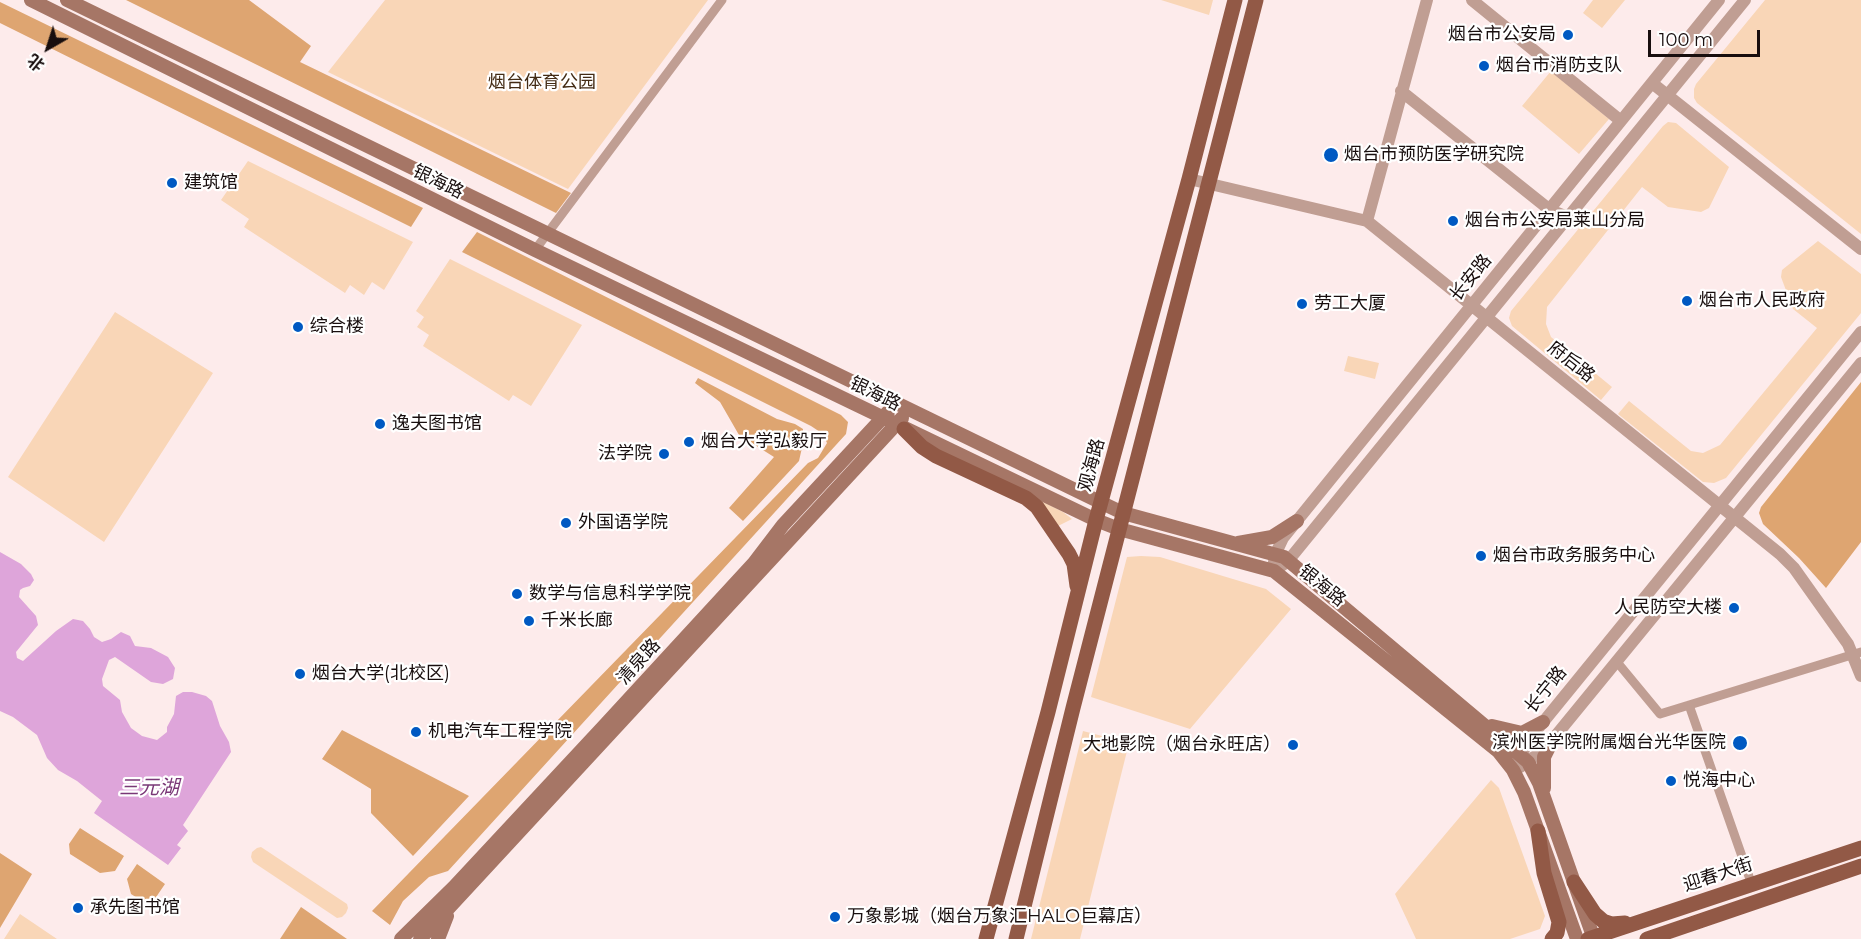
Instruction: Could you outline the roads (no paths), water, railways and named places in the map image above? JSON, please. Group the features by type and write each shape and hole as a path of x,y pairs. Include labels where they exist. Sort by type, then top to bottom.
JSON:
{"main road":[{"name":"银海路","path":"31,0 535,250 1096,520 1119,529 1274,571 1498,751 1513,770 1524,792 1577,939"},
{"name":"银海路","path":"67,0 1102,503 1124,513 1234,543 1288,561 1525,758 1545,802 1574,882 1591,938"},
{"name":"观海路","path":"987,939 1235,0"},
{"path":"1016,939 1256,0"},
{"name":"清泉路","path":"401,939 475,865 597,735 754,562 783,525 895,403"},
{"name":"清泉路","path":"420,939 900,427 909,409"},
{"path":"900,427 936,456 1026,498 1038,507 1074,564 1077,578 1077,601"},
{"path":"1234,543 1272,537 1302,515"},
{"path":"1483,722 1516,733 1529,731 1543,722"},
{"path":"1545,802 1543,783 1545,757 1552,741"},
{"path":"1538,831 1544,873 1559,922 1557,933 1552,939"},
{"name":"迎春大街","path":"1591,938 1861,848"},
{"name":"迎春大街","path":"1647,939 1861,866"},
{"path":"1574,882 1586,903 1603,921 1612,924 1637,923"},
{"path":"438,939 441,927 452,906"}],"street":[{"path":"535,250 722,0"},
{"path":"1366,220 1427,0"},
{"path":"1472,0 1621,121"},
{"name":"长安路","path":"1274,571 1275,555 1283,538 1719,0"},
{"path":"1274,571 1288,561 1745,0"},
{"path":"1652,83 1861,249"},
{"path":"1401,91 1550,210 1568,217"},
{"name":"府后路","path":"1189,178 1366,220 1735,516 1794,568 1848,644 1857,653 1861,676"},
{"name":"长宁路","path":"1525,758 1531,737 1861,332"},
{"name":"长宁路","path":"1513,770 1525,758 1544,750 1552,741 1861,363"},
{"path":"1807,398 1822,410"},
{"path":"1302,515 1320,521"},
{"path":"1627,620 1642,632"},
{"path":"1617,662 1660,714 1857,653"},
{"path":"1689,705 1752,885"},
{"path":"1554,709 1551,717 1556,725 1561,726 1569,720"}],"water":[{"name":"三元湖","path":"0,552 21,564 34,580 30,586 20,590 19,597 36,616 38,625 16,652 17,658 23,661 73,619 83,621 94,637 102,642 121,632 130,636 135,646 151,648 168,657 175,668 173,679 163,684 151,682 115,657 109,660 102,679 103,686 120,700 122,712 131,728 142,736 157,740 167,732 167,727 174,714 176,696 183,692 206,696 212,701 231,752 183,825 188,831 177,845 181,848 168,865 94,813 102,801 77,781 58,770 47,758 37,735 13,717 0,711"}],"place":[{"name":"烟台市公安局","path":"1568,35"},
{"name":"烟台市消防支队","path":"1484,66"},
{"name":"烟台市预防医学研究院","path":"1331,155"},
{"name":"建筑馆","path":"172,183"},
{"name":"烟台市公安局莱山分局","path":"1453,221"},
{"name":"烟台市人民政府","path":"1687,301"},
{"name":"劳工大厦","path":"1302,304"},
{"name":"综合楼","path":"298,327"},
{"name":"逸夫图书馆","path":"380,424"},
{"name":"烟台大学弘毅厅","path":"689,442"},
{"name":"法学院","path":"664,454"},
{"name":"外国语学院","path":"566,523"},
{"name":"烟台市政务服务中心","path":"1481,556"},
{"name":"数学与信息科学学院","path":"517,594"},
{"name":"人民防空大楼","path":"1734,608"},
{"name":"千米长廊","path":"529,621"},
{"name":"烟台大学(北校区)","path":"300,674"},
{"name":"机电汽车工程学院","path":"416,732"},
{"name":"滨州医学院附属烟台光华医院","path":"1740,743"},
{"name":"大地影院（烟台永旺店）","path":"1293,745"},
{"name":"悦海中心","path":"1671,781"},
{"name":"承先图书馆","path":"78,908"},
{"name":"万象影城（烟台万象汇HALO巨幕店）","path":"835,917"}],"park label":[{"name":"烟台体育公园","path":"542,83"}]}
